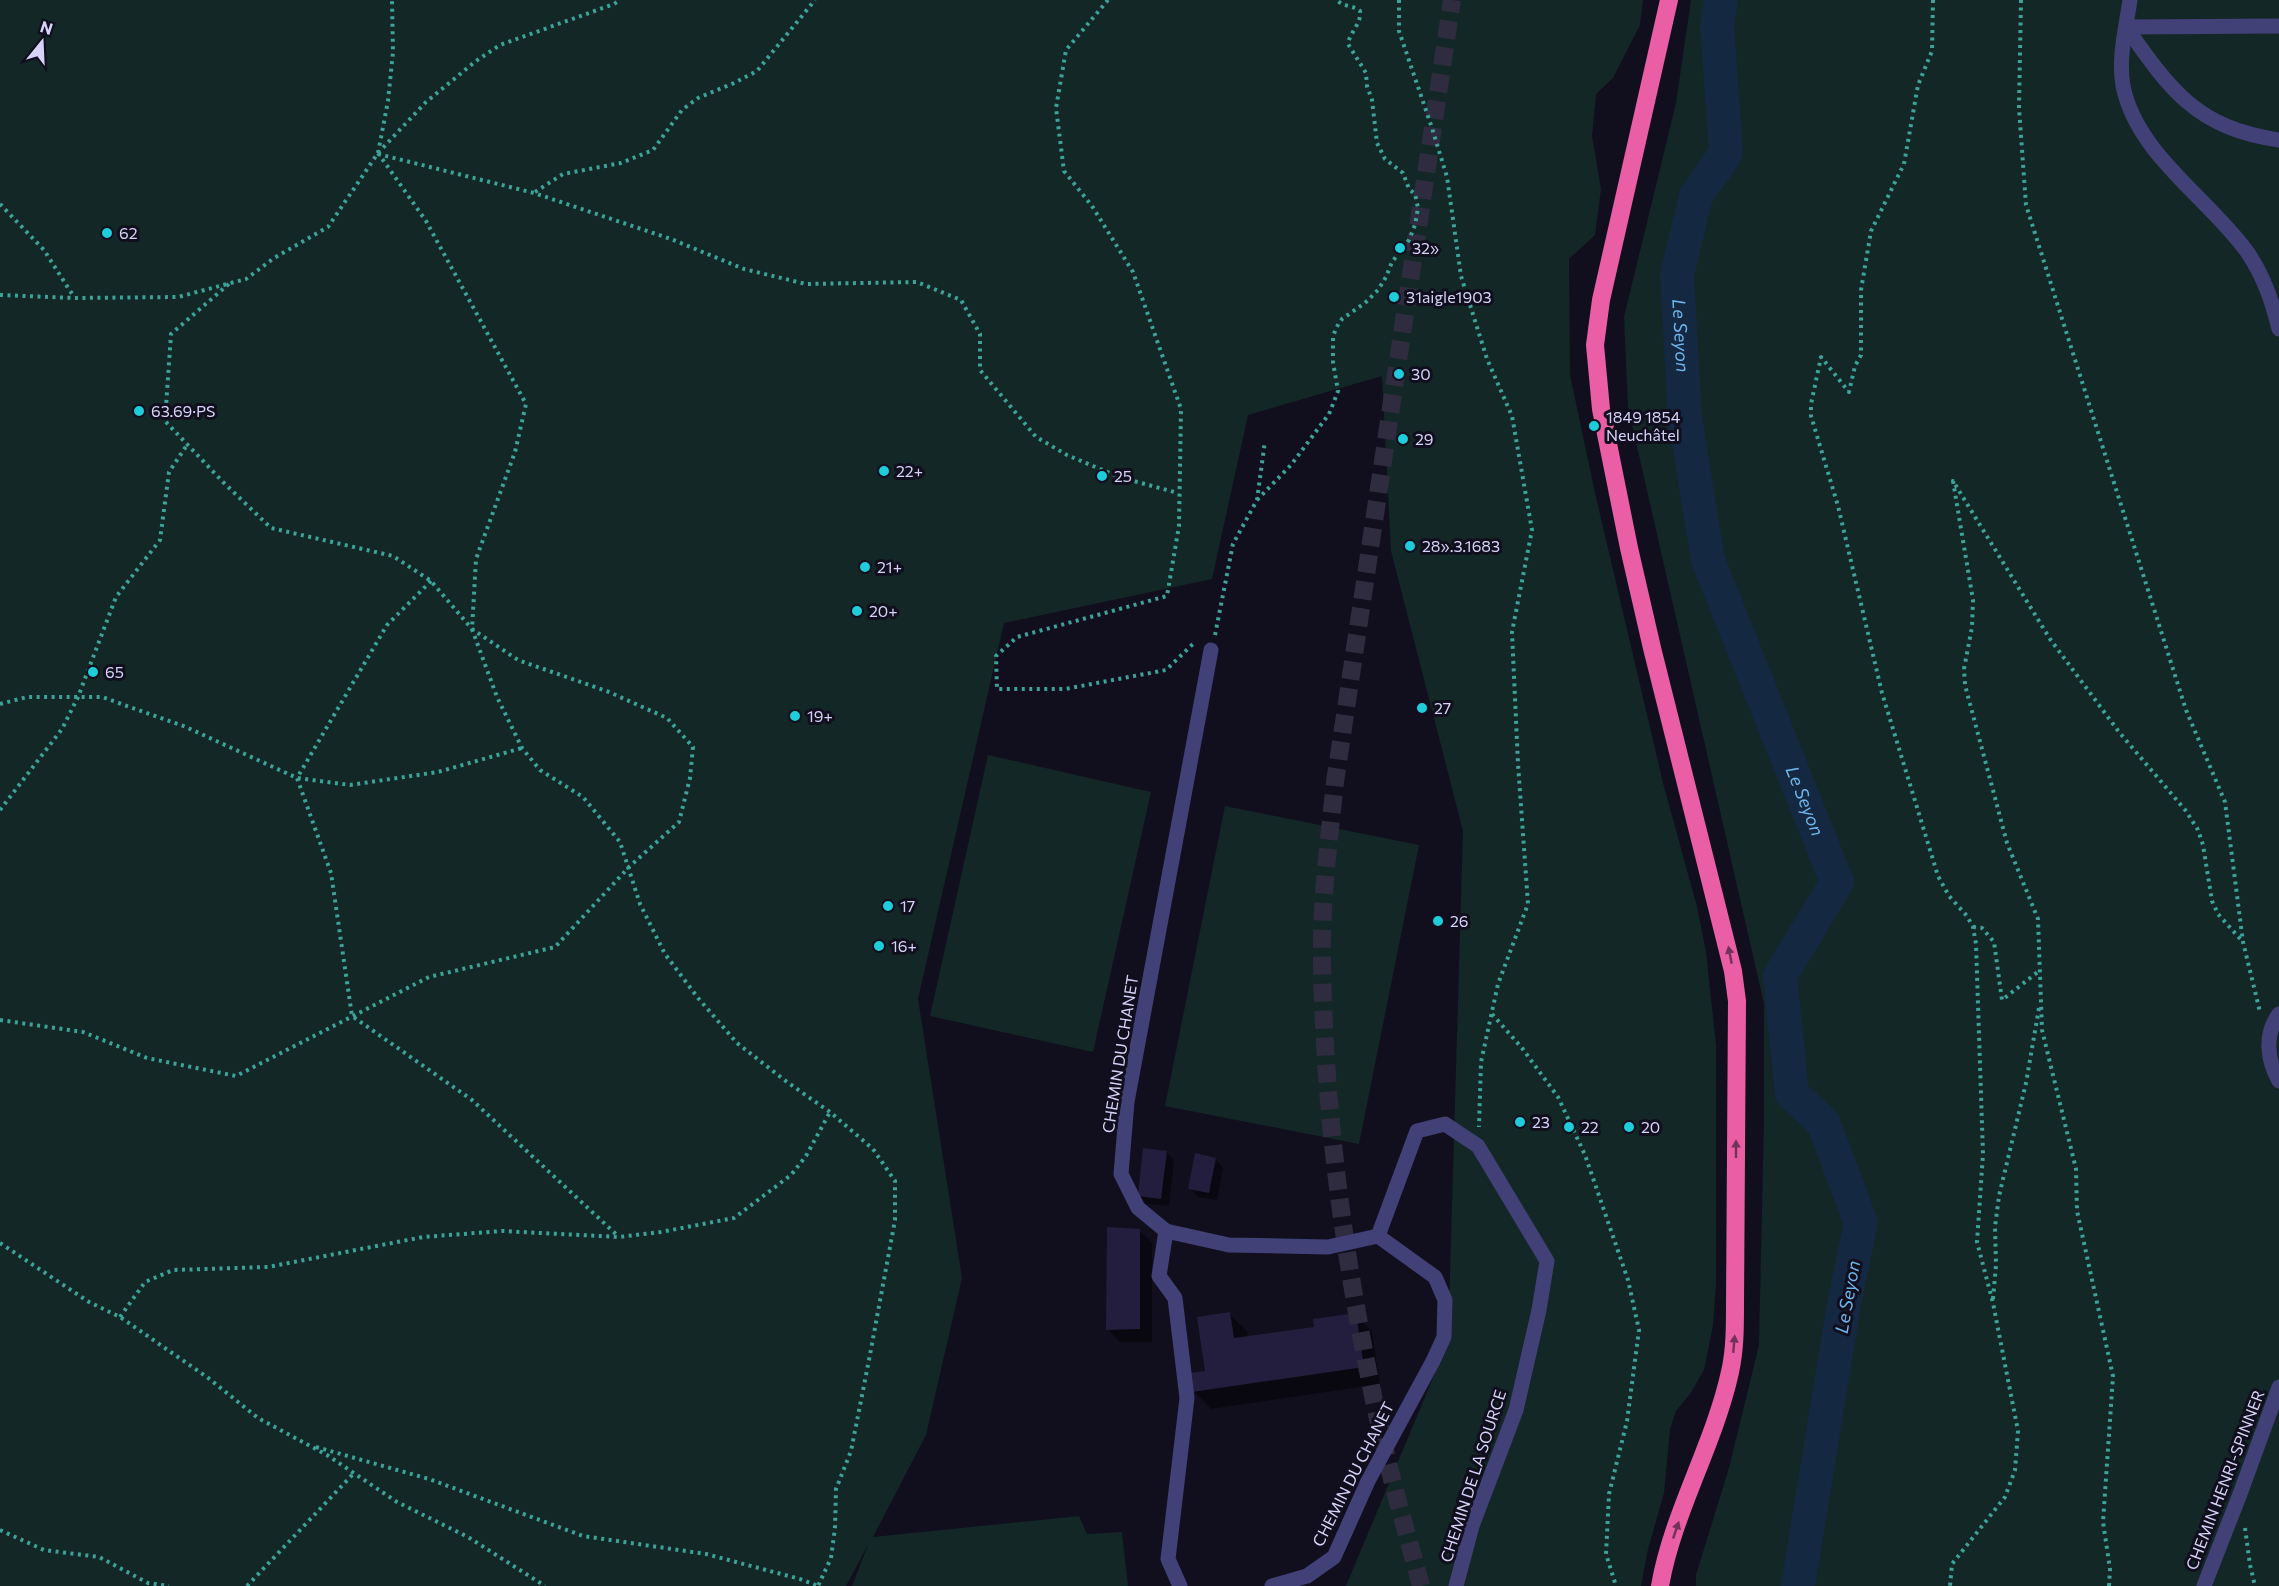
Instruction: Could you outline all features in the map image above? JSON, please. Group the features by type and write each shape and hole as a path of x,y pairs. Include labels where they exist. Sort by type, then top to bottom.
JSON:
{"highway":[{"path":"1660,1586 1679,1520 1726,1389 1733,1352 1736,1304 1737,1001 1733,971 1629,548 1601,409 1595,345 1601,300 1669,0"}],"street":[{"path":"2130,0 2121,67 2127,101 2133,117 2151,147 2220,220 2247,253 2268,288 2279,329"},
{"path":"2126,27 2279,26"},
{"path":"2126,27 2156,70 2190,106 2220,124 2255,136 2279,140"},
{"name":"CHEMIN DU CHANET","path":"1166,1231 1138,1208 1121,1174 1127,1102 1211,650"},
{"path":"2279,1014 2271,1030 2269,1050 2271,1063 2279,1081"},
{"name":"CHEMIN DE LA SOURCE","path":"1378,1236 1417,1131 1445,1124 1478,1146 1547,1261 1539,1310 1516,1410 1472,1526 1456,1586"},
{"path":"1180,1586 1168,1559 1187,1398 1175,1298 1159,1276 1166,1231 1229,1245 1328,1246 1378,1236"},
{"name":"CHEMIN DU CHANET","path":"1272,1586 1307,1576 1334,1557 1368,1481 1444,1337 1445,1300 1435,1277 1378,1236"},
{"name":"CHEMIN HENRI-SPINNER","path":"2204,1586 2241,1494 2279,1387"}],"path":[{"path":"306,1444 429,1479 583,1536 706,1554 818,1586 831,1558 835,1528 836,1489 851,1451 895,1220 896,1181 873,1149 830,1112 737,1043 698,998 665,954 640,904 620,843 583,797 540,770 522,748 497,697 472,629 476,559 515,452 526,404 426,221 378,153 388,101 393,52 392,0"},
{"path":"0,294 74,298 178,297 246,279 274,258 328,226 378,153 426,102 476,61 500,45 620,0"},
{"path":"534,193 563,174 621,163 652,150 682,110 698,98 757,71 815,0"},
{"path":"1108,0 1066,50 1056,108 1064,171 1092,206 1132,272 1181,409 1179,526 1167,596 1017,637 996,656 997,689 1065,689 1166,670 1202,637 1211,650"},
{"path":"1211,650 1221,611 1233,544 1257,500 1291,465 1329,414 1338,391 1333,337 1336,328 1342,319 1365,303 1378,290 1392,262 1409,240 1417,212 1415,194 1410,189 1403,173 1385,159 1377,143 1366,73 1348,44 1361,18 1360,11 1354,6 1345,5 1337,0"},
{"path":"1399,0 1399,31 1447,177 1461,276 1487,359 1512,416 1532,530 1512,632 1528,904 1498,984 1481,1062 1478,1146"},
{"path":"1933,0 1932,51 1918,85 1904,164 1871,231 1861,290 1861,355 1855,366 1849,392 1821,357 1811,405 1811,416 1838,506 1882,693 1938,876 1949,896 1967,916 1973,927 1976,944 1983,1154 1977,1242 1993,1303 2018,1431 2015,1470 2005,1497 1952,1564 1950,1586"},
{"path":"2021,0 2019,108 2026,205 2186,710 2225,802 2243,942 2260,1013 2271,1030"},
{"path":"378,153 534,193 671,239 744,268 806,284 917,282 961,300 980,334 980,370 1036,437 1067,455 1119,477 1179,493"},
{"path":"0,204 44,250 74,298"},
{"path":"0,1020 83,1032 147,1058 236,1077 429,977 555,947 629,867 679,822 690,778 693,747 666,717 609,692 518,660 472,629 431,580 393,556 271,528 165,421 171,334 230,283"},
{"path":"1257,500 1265,441"},
{"path":"0,810 62,729 78,697 116,597 160,540 169,471 188,445"},
{"path":"2109,1586 2110,1569 2103,1521 2113,1376 2077,1211 2076,1168 2042,1030 2038,919 2007,843 1965,685 1964,669 1972,627 1974,600 1953,481 2050,639 2119,732 2186,811 2198,830 2203,845 2211,901 2218,914 2243,942"},
{"path":"297,778 387,625 431,580"},
{"path":"0,704 27,697 102,697 186,727 297,778 350,785 438,772 522,748"},
{"path":"297,778 331,873 352,1016 472,1100 619,1237"},
{"path":"1973,927 1982,928 1994,942 2002,1000 2040,971"},
{"path":"1993,1303 1996,1265 1995,1227 1999,1196 2025,1083 2041,999"},
{"path":"1491,1014 1522,1048 1558,1097 1585,1155 1631,1290 1639,1330 1627,1421 1609,1494 1606,1554 1616,1586"},
{"path":"120,1317 145,1282 173,1270 268,1267 423,1237 502,1232 619,1237 661,1232 734,1218 791,1175 806,1156 830,1112"},
{"path":"0,1243 89,1302 120,1317 207,1377 258,1419 306,1444 397,1502 468,1537 545,1586"},
{"path":"247,1586 354,1473"},
{"path":"2241,1494 2255,1586"},
{"path":"0,1530 44,1550 99,1557 148,1583 169,1586"}],"green space":[{"path":"0,0 1643,0 1640,25 1613,78 1596,94 1592,136 1601,189 1595,235 1569,259 1570,375 1595,493 1663,783 1697,907 1706,952 1716,1045 1716,1283 1713,1325 1704,1370 1690,1394 1676,1411 1670,1429 1664,1493 1648,1549 1641,1586 1346,1586 1448,1342 1463,831 1391,551 1382,376 1248,415 1212,579 1004,623 918,999 962,1278 926,1435 873,1537 1079,1516 1087,1534 1122,1532 1128,1586 852,1586 868,1545 846,1586 0,1586"},
{"path":"1691,0 2279,0 2279,1586 1696,1586 1696,1575 1729,1468 1759,1345 1764,1004 1628,407 1624,317 1676,103"},
{"path":"988,755 1151,792 1093,1052 930,1016"},
{"path":"1225,806 1419,845 1359,1144 1165,1106"}],"building":[{"path":"1143,1148 1167,1151 1161,1199 1138,1196"},
{"path":"1195,1153 1216,1158 1209,1193 1188,1189"},
{"path":"1107,1227 1140,1229 1140,1329 1106,1330"},
{"path":"1230,1312 1234,1338 1314,1327 1313,1319 1356,1313 1364,1367 1192,1392 1190,1373 1205,1371 1197,1317"}],"waterway":[{"name":"Le Seyon","path":"1721,0 1717,25 1726,153 1696,196 1677,275 1685,418 1708,560 1837,882 1780,976 1792,1094 1823,1122 1861,1223 1844,1304 1798,1586"}],"tunnel":[{"path":"1421,1586 1387,1459 1350,1273 1333,1148 1324,1022 1322,937 1335,782 1452,0"}],"place":[{"name":"62","path":"107,233"},
{"name":"32»","path":"1400,248"},
{"name":"31aigle1903","path":"1394,297"},
{"name":"30","path":"1399,374"},
{"name":"63.69·PS","path":"139,411"},
{"name":"1849 1854 Neuchâtel","path":"1594,426"},
{"name":"29","path":"1403,439"},
{"name":"22+","path":"884,471"},
{"name":"25","path":"1102,476"},
{"name":"28».3.1683","path":"1410,546"},
{"name":"21+","path":"865,567"},
{"name":"20+","path":"857,611"},
{"name":"65","path":"93,672"},
{"name":"27","path":"1422,708"},
{"name":"19+","path":"795,716"},
{"name":"17","path":"888,906"},
{"name":"26","path":"1438,921"},
{"name":"16+","path":"879,946"},
{"name":"23","path":"1520,1122"},
{"name":"22","path":"1569,1127"},
{"name":"20","path":"1629,1127"}]}
